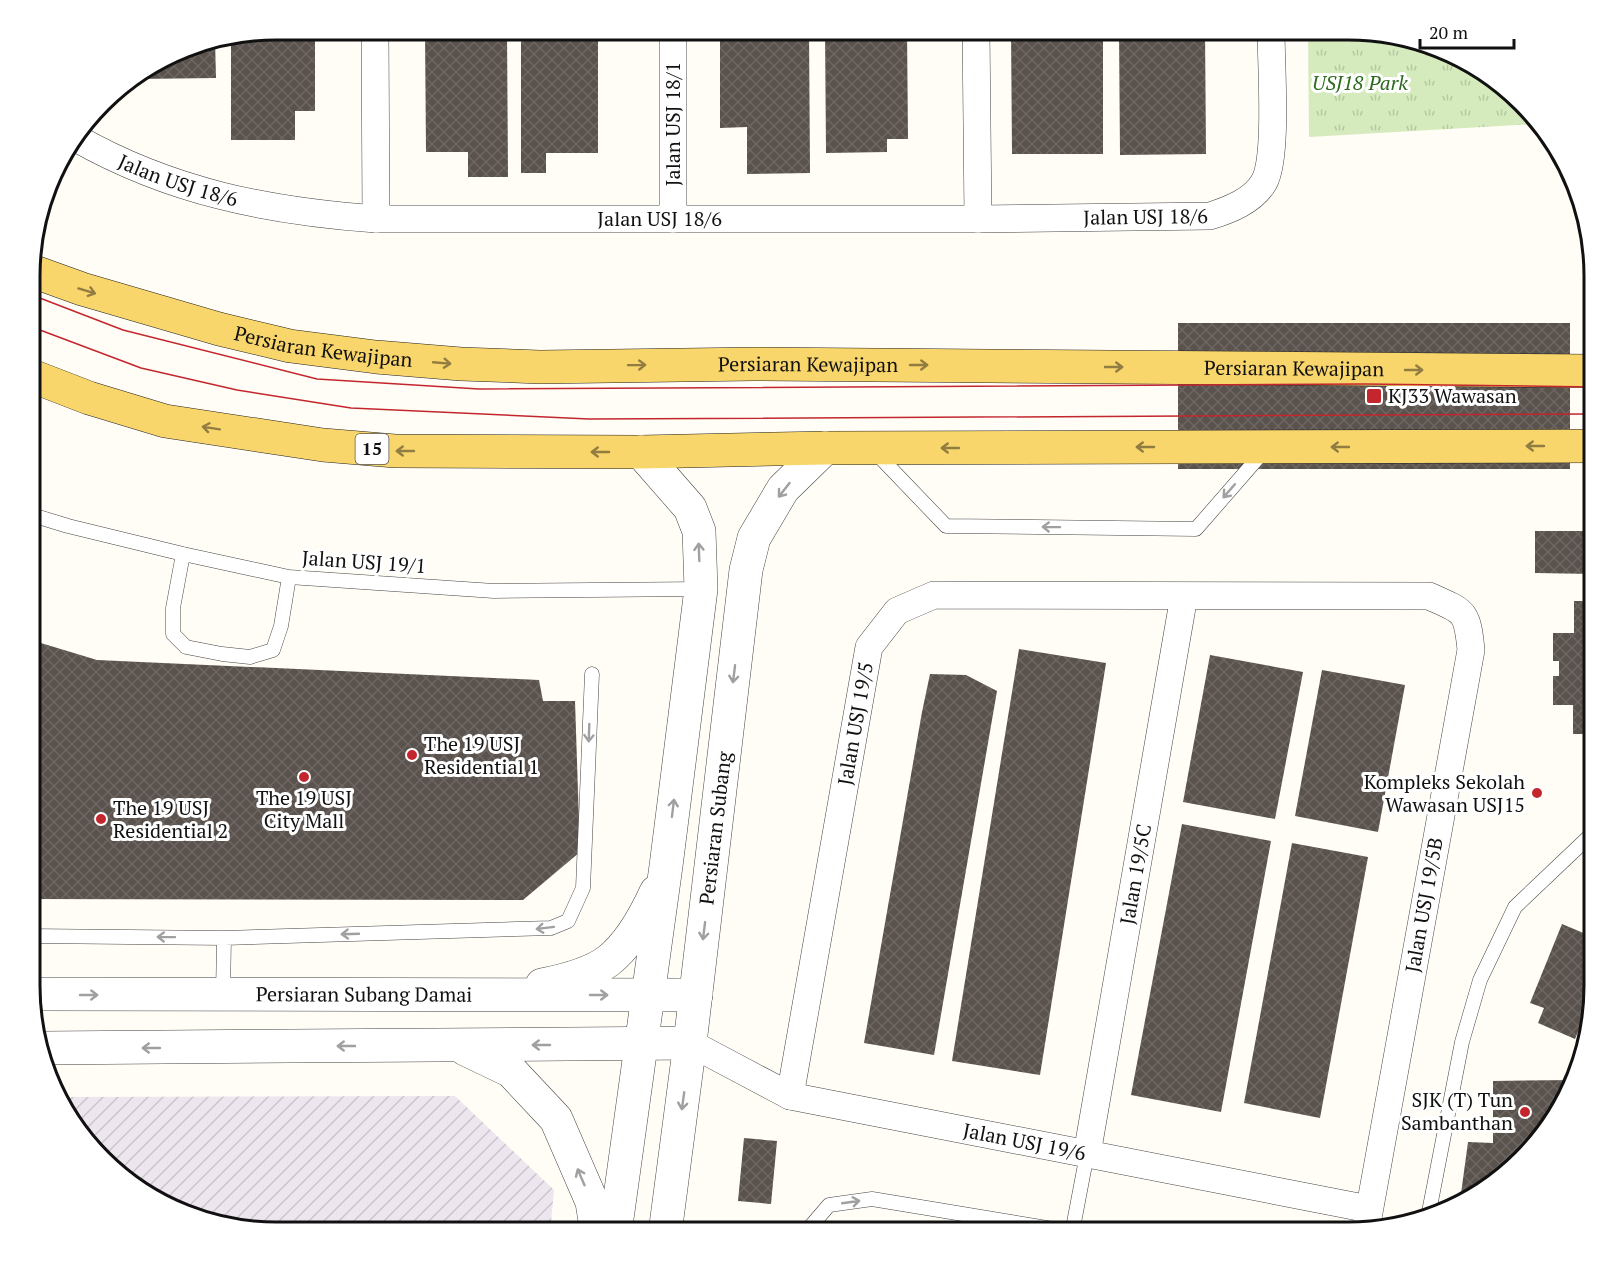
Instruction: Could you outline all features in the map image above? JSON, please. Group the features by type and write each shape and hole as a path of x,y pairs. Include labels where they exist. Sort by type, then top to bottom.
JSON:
{"main road":[{"name":"Persiaran Kewajipan","path":"40,275 82,290 219,329 301,347 376,357 461,364 540,367 713,364 1584,371"},
{"name":"15","path":"40,379 89,398 165,421 323,445 395,451 641,452 825,448"},
{"path":"825,448 1584,446"}],"street":[{"path":"375,40 376,219"},
{"name":"Jalan USJ 18/1","path":"673,40 673,219"},
{"path":"976,40 978,219"},
{"name":"Jalan USJ 18/6","path":"84,140 132,167 169,182 213,195 319,215 376,219 978,219 1210,216 1231,210 1251,197 1264,183 1270,163 1271,40"},
{"name":"Persiaran Subang","path":"666,1222 696,995 746,570 754,538 783,489 825,448"},
{"path":"617,1222 666,866 701,589 699,531 690,508 641,452"},
{"name":"Jalan USJ 19/5","path":"790,1096 869,647 897,611 934,595 1184,596"},
{"name":"Jalan 19/5C","path":"1087,1154 1184,596"},
{"name":"Jalan USJ 19/5B","path":"1184,596 1429,596 1461,610 1468,626 1471,650 1368,1219"},
{"path":"497,995 569,980 608,961 643,918 666,866"},
{"name":"Persiaran Subang Damai","path":"41,994 696,995"},
{"path":"49,1048 690,1043"},
{"name":"Jalan USJ 19/6","path":"690,1043 790,1096 1087,1154 1368,1219"},
{"path":"457,1045 511,1071 556,1119 592,1202 595,1222"}],"lane":[{"path":"872,448 946,526 1196,529 1267,447"},
{"name":"Jalan USJ 19/1","path":"40,517 183,554 289,577 494,591 701,589"},
{"path":"183,554 173,608 173,634 186,647 250,657 273,650 281,626 289,577"},
{"path":"40,936 224,938 551,928 568,921 583,888 592,674"},
{"path":"1430,1208 1462,1042 1480,980 1515,907 1584,841"},
{"path":"223,995 224,938"},
{"path":"1076,1222 1087,1154"},
{"path":"815,1222 829,1205 872,1199 980,1222"}],"shaded area":[{"path":"455,1096 554,1190 551,1222 261,1222 231,1218 186,1205 133,1174 99,1142 68,1097"}],"green space":[{"name":"USJ18 Park","path":"1308,40 1347,40 1393,45 1438,58 1491,89 1528,124 1309,137"}],"building":[{"path":"277,40 315,40 315,111 295,111 295,140 231,140 231,45"},
{"path":"425,40 507,40 508,177 468,177 468,152 426,152"},
{"path":"521,40 598,40 598,153 546,153 546,173 521,173"},
{"path":"720,40 809,40 810,173 747,174 747,127 720,128"},
{"path":"825,40 907,40 908,139 887,139 887,152 826,153"},
{"path":"1011,40 1103,40 1103,154 1012,154"},
{"path":"1119,40 1205,40 1206,154 1120,155"},
{"path":"215,49 216,78 148,79 186,58"},
{"name":"KJ33 Wawasan","path":"1178,323 1570,323 1570,469 1178,469"},
{"path":"1535,531 1584,531 1584,574 1535,573"},
{"path":"1574,601 1584,601 1584,734 1573,734 1573,705 1553,705 1553,676 1559,676 1559,661 1553,661 1553,633 1574,633"},
{"name":"The 19 USJ City Mall","path":"40,643 97,660 539,680 543,701 575,701 580,852 523,900 40,899"},
{"path":"1019,649 1106,663 1040,1075 952,1061"},
{"path":"1210,655 1303,672 1275,819 1183,802"},
{"path":"1322,670 1405,685 1378,832 1295,816"},
{"path":"930,674 966,675 997,691 934,1055 864,1043"},
{"path":"1182,824 1271,841 1221,1112 1131,1095"},
{"path":"1292,843 1368,857 1320,1118 1244,1103"},
{"path":"1562,924 1584,933 1583,1002 1580,1028 1575,1039 1538,1023 1544,1008 1530,1003"},
{"name":"SJK (T) Tun Sambanthan","path":"1564,1080 1544,1117 1525,1142 1491,1174 1461,1193 1468,1142 1493,1143 1493,1081"},
{"path":"744,1138 777,1141 771,1204 738,1201"}],"tram line":[{"path":"40,298 123,330 317,379 479,389 1365,384 1584,387"},
{"path":"40,330 141,368 237,390 351,408 589,419 1584,414"}],"place":[{"name":"KJ33 Wawasan","path":"1374,396"},
{"name":"The 19 USJ Residential 1","path":"412,755"},
{"name":"The 19 USJ City Mall","path":"304,777"},
{"name":"Kompleks Sekolah Wawasan USJ15","path":"1537,793"},
{"name":"The 19 USJ Residential 2","path":"101,819"},
{"name":"SJK (T) Tun Sambanthan","path":"1525,1112"}]}
